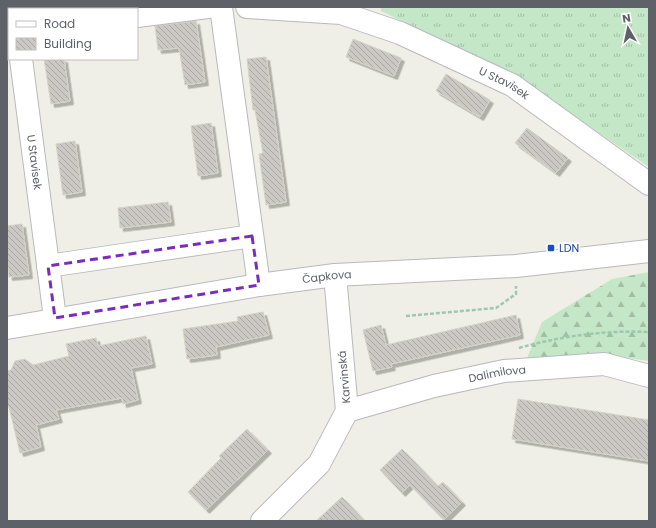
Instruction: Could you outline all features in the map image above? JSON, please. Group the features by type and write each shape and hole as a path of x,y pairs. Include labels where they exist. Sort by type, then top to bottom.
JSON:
{"street":[{"path":"138,16 208,7"},
{"path":"221,7 259,285"},
{"name":"U Stavisek","path":"247,7 342,10 400,33 512,85 649,184"},
{"name":"U Stavisek","path":"21,60 55,318"},
{"path":"48,266 252,236"},
{"name":"Čapkova","path":"7,328 55,318 259,285 335,275 516,266 649,251"},
{"name":"Karvinská","path":"262,521 319,464 347,411 335,275"},
{"name":"Dalimilova","path":"347,411 434,386 504,371 604,364 649,376"}],"path":[{"path":"406,316 496,308 516,294 516,266"}],"highlighted area":[{"path":"252,236 259,285 55,318 48,266"}],"green space":[{"path":"381,7 649,7 649,167 518,78 381,11"},
{"path":"649,272 649,361 595,353 527,358 542,322 612,279"}],"building":[{"path":"196,21 205,82 185,85 179,48 158,50 155,26"},
{"path":"353,39 401,58 394,76 346,57"},
{"path":"266,57 286,202 266,205 259,154 263,153 255,110 253,110 247,59"},
{"path":"44,60 64,60 70,101 51,104"},
{"path":"446,74 490,100 480,117 436,91"},
{"path":"211,123 218,173 198,176 191,126"},
{"path":"527,128 568,158 556,173 515,143"},
{"path":"75,141 82,192 63,195 56,144"},
{"path":"168,202 171,222 120,228 118,208"},
{"path":"22,224 29,275 9,277 7,258 7,226"},
{"path":"263,312 269,335 216,347 217,355 187,359 183,329 238,321 237,317"},
{"path":"516,315 520,335 391,364 392,367 373,371 363,330 381,325 386,345"},
{"path":"146,336 152,364 131,368 138,400 123,404 122,398 56,410 59,419 36,425 41,447 20,453 9,407 7,406 7,371 11,370 15,361 25,359 33,365 69,356 66,344 96,338 98,346"},
{"path":"518,399 649,420 649,461 512,439"},
{"path":"247,429 268,450 206,510 188,492 221,458 219,456"},
{"path":"402,449 438,486 443,482 462,502 444,520 410,485 402,493 380,470"},
{"path":"342,497 365,521 316,521"}],"place":[{"name":"LDN","path":"551,248"}]}
